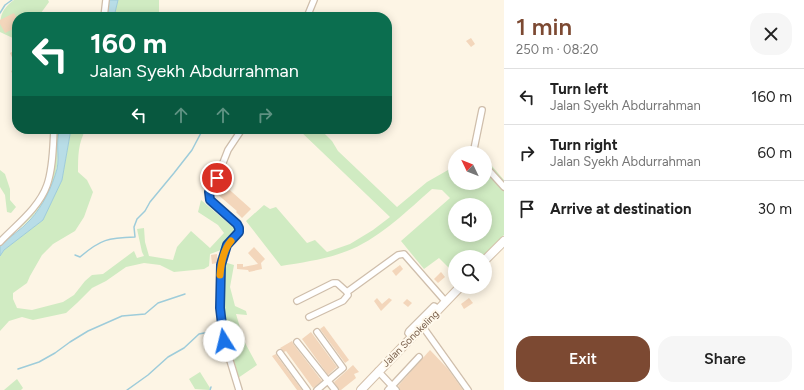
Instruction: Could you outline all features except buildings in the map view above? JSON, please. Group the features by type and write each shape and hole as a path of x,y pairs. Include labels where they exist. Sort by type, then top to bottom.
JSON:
{"street":[{"path":"105,12 106,0"},
{"path":"309,12 314,0"},
{"path":"475,146 482,110"},
{"path":"0,242 36,204 45,189 51,171 54,134"},
{"path":"239,134 228,150 209,194 211,202 237,224 239,228 238,234 227,245 221,260 220,308 224,341 240,390"},
{"path":"492,174 504,187"},
{"path":"492,253 504,240"},
{"path":"309,317 343,301 348,295 347,292 398,255 404,254 446,302"},
{"path":"297,301 333,283 337,284 347,292"},
{"name":"Jalan Sonokeling","path":"361,390 453,294"},
{"path":"412,337 408,332 434,306 439,309"},
{"path":"423,327 468,390"},
{"path":"317,332 343,368 317,390"},
{"path":"298,342 335,390"},
{"path":"280,353 307,390"},
{"path":"378,371 392,389 418,357"}],"green space":[{"path":"14,0 48,0 49,2 42,12 12,12 12,38 0,32 0,22 6,7"},
{"path":"118,0 159,0 159,12 115,12"},
{"path":"55,134 59,134 57,166 52,184 44,201 32,217 19,229 19,226 47,190"},
{"path":"70,134 83,134 78,155 78,172 87,180 93,192 84,217 75,231 53,244 42,255 27,283 13,293 13,299 17,308 32,310 63,302 74,295 92,275 103,274 134,251 137,258 144,256 137,229 144,228 145,242 149,256 173,260 177,247 191,231 210,248 224,233 218,225 198,212 201,200 234,228 235,233 221,250 210,254 209,266 204,269 174,272 160,265 144,263 126,267 106,281 92,288 66,313 33,320 22,317 9,321 0,331 0,256 4,250 43,220 62,180"},
{"path":"303,134 325,134 332,141 338,151 397,207 427,182 448,170 448,190 492,190 492,166 504,180 504,235 489,250 448,250 448,267 439,258 424,269 401,241 448,200 448,242 492,242 492,198 450,198 442,190 432,189 384,230 363,244 326,258 281,266 246,221 264,205 270,209 276,207 307,243 315,240 327,252 350,244 373,230 390,217"},
{"path":"0,170 5,174 10,189 10,200 16,207 11,213 7,212 5,195 0,187"},
{"path":"224,262 234,265 230,287 235,306 246,311 247,315 236,314 244,341 257,365 238,378 224,327 222,314"},
{"path":"200,372 210,388 209,390 195,389 189,379"},
{"path":"17,379 23,388 21,390 4,390"}],"water":[{"path":"109,0 118,0 115,12 107,12"},
{"path":"59,134 70,134 62,180 43,220 4,250 0,256 0,246 30,220 39,209 50,189 57,169"}],"waterway":[{"path":"0,13 5,5 12,0"},
{"path":"75,255 80,257 94,246 111,239 135,237 134,227 137,219 145,211 150,202 192,150 200,134"},
{"path":"18,369 39,362 88,331 122,316 145,314 158,303 185,294"},
{"path":"127,390 148,375 168,357 184,348 199,334 219,330"}],"slow traffic":[{"path":"220,275 221,260 227,245 231,241"}],"route":[{"path":"217,178 209,192 210,200 237,224 239,230 237,235 227,245 221,260 220,308 224,341"}]}
